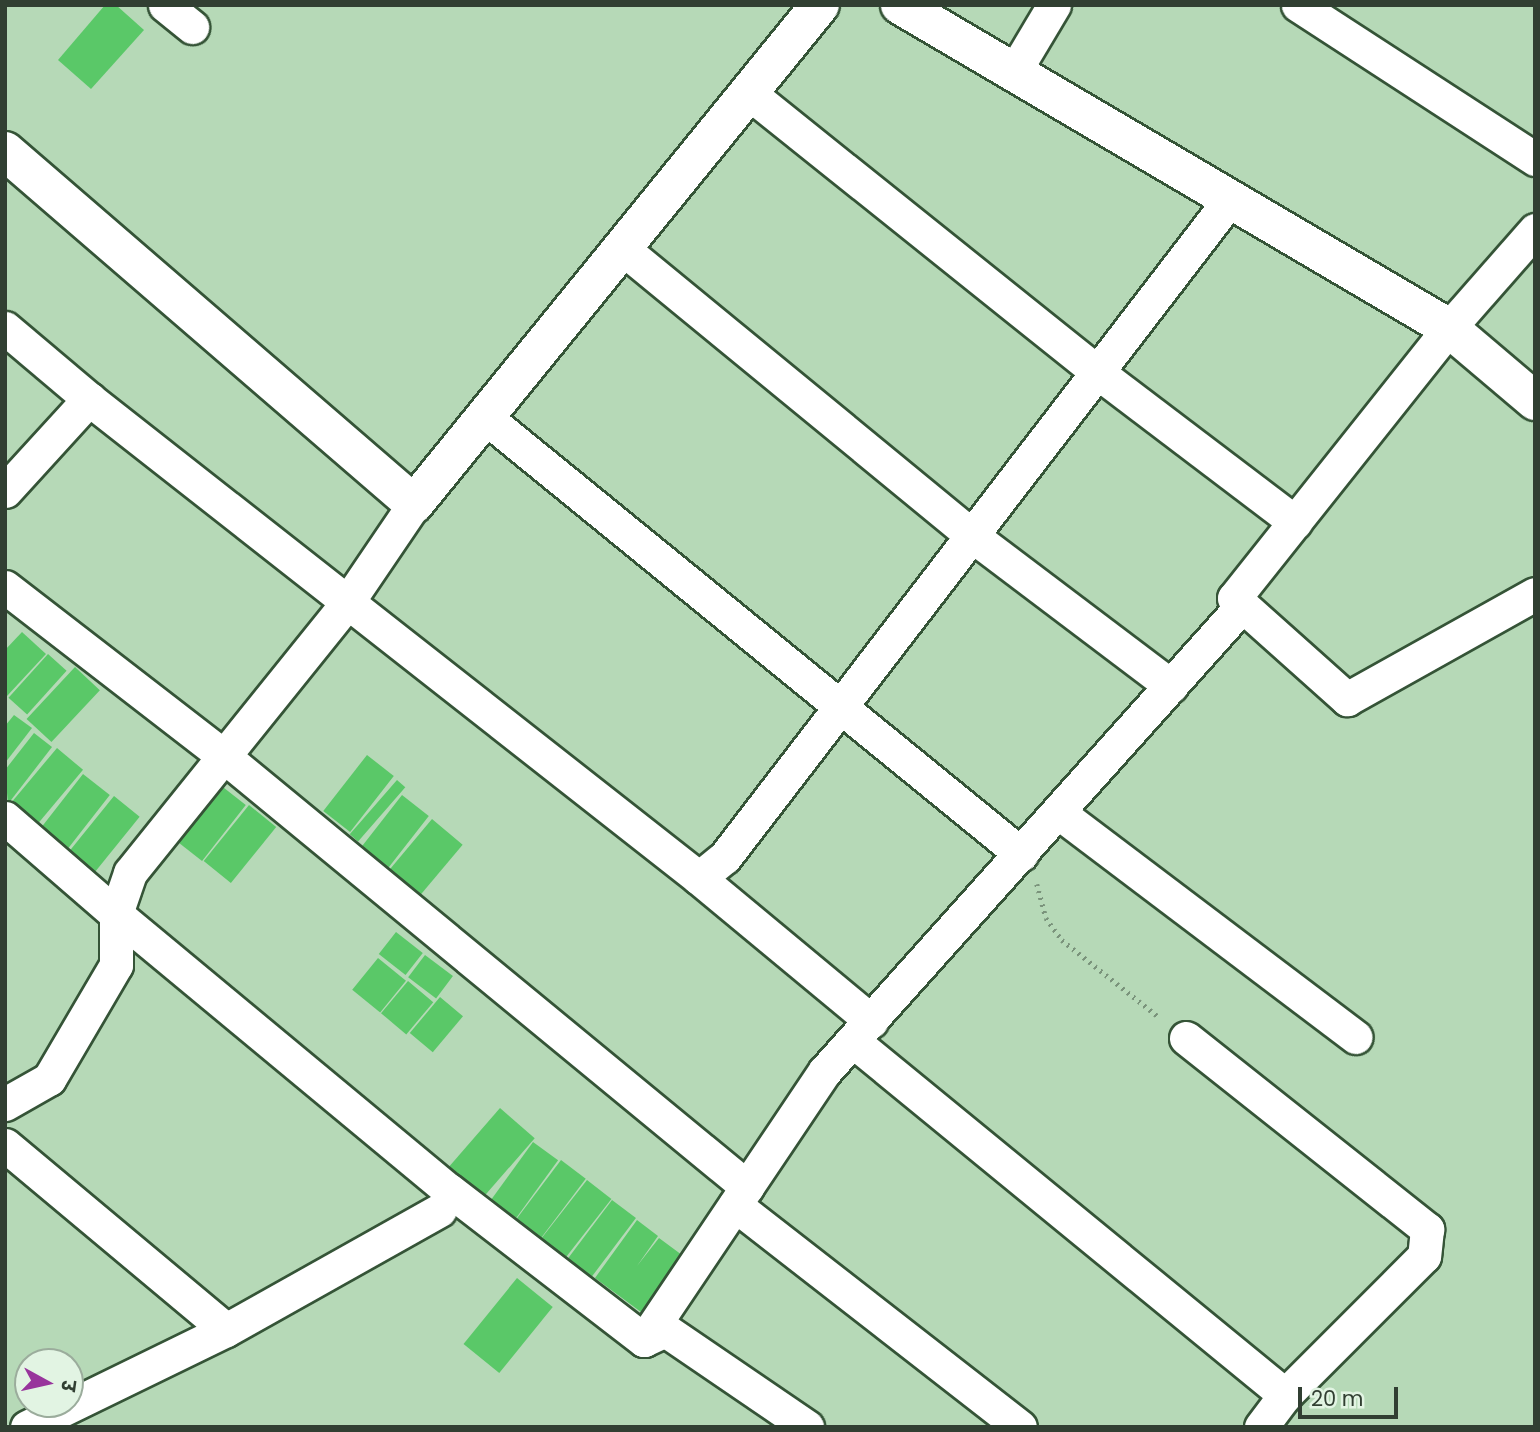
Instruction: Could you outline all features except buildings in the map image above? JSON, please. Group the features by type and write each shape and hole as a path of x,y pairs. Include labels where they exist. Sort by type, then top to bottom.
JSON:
{"street":[{"path":"165,5 191,27"},
{"path":"5,1104 49,1079 116,965 116,914 130,873 226,758 347,603 414,504 820,5"},
{"path":"900,5 1449,328 1535,401"},
{"path":"1014,72 1054,5"},
{"path":"1298,5 1535,159"},
{"path":"749,93 1096,371 1295,522"},
{"path":"5,151 414,504"},
{"path":"699,878 725,857 970,534 1230,199"},
{"path":"1535,230 1449,328 1234,598 1348,699 1535,594"},
{"path":"622,248 970,534 1171,686"},
{"path":"5,328 89,399 699,878 862,1031 1285,1395"},
{"path":"5,491 89,399"},
{"path":"485,417 1021,854"},
{"path":"5,587 226,758 741,1196 1020,1427"},
{"path":"644,1340 825,1071 1242,606"},
{"path":"1058,812 1356,1037"},
{"path":"5,818 116,914 449,1189 644,1340"},
{"path":"1186,1038 1427,1229 1424,1256 1285,1395 1261,1427"},
{"path":"5,1145 226,1330"},
{"path":"27,1427 226,1330 440,1210"},
{"path":"644,1340 665,1330 807,1427"}],"path":[{"path":"1021,854 1032,866 1046,918 1062,940 1186,1038"}]}
